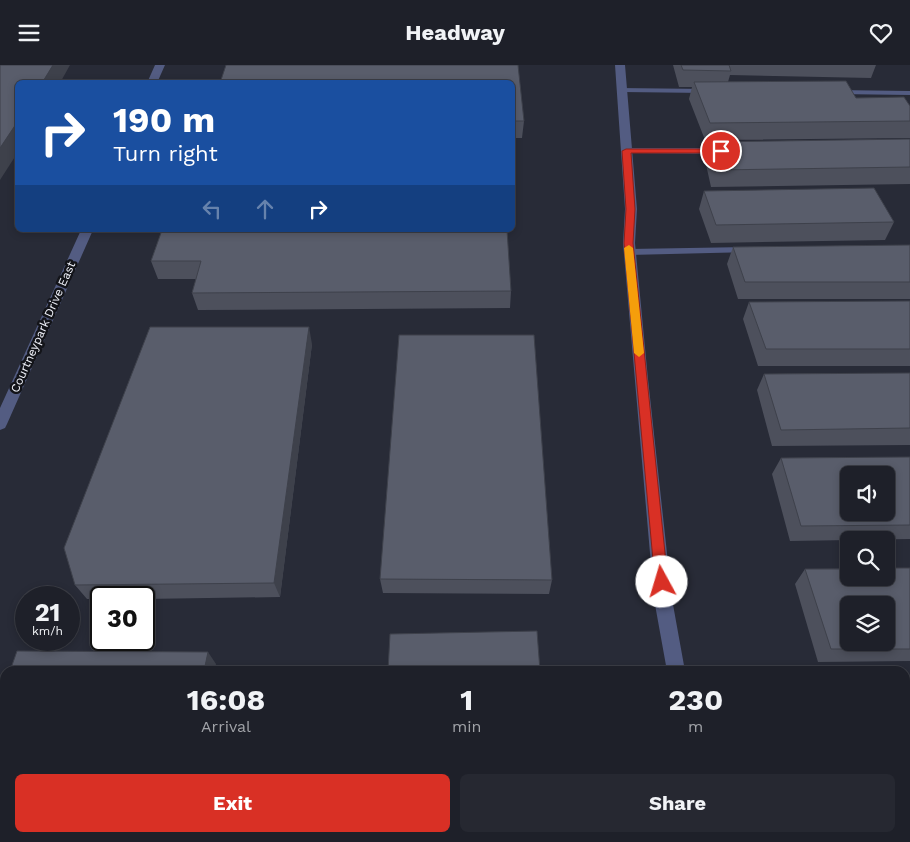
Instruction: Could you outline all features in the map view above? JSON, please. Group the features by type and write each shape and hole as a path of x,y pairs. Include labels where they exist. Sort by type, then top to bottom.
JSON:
{"street":[{"path":"153,80 160,65"},
{"path":"620,65 631,209 629,252 663,599 675,666"},
{"name":"Courtneypark Drive East","path":"0,423 86,232"}],"lane":[{"path":"622,90 721,91"},
{"path":"830,92 910,93"},
{"path":"626,151 734,151"},
{"path":"629,252 755,250"}],"building":[{"path":"0,65 53,65 44,80 15,80 15,126 0,148"},
{"path":"226,65 518,65 524,121 515,121 515,80 221,80"},
{"path":"681,65 729,65 731,71 683,70"},
{"path":"846,81 856,98 904,97 910,106 910,121 710,123 694,82"},
{"path":"910,139 910,167 717,170 710,142"},
{"path":"874,188 894,222 716,225 704,191"},
{"path":"161,232 507,232 511,291 192,293 201,261 151,261"},
{"path":"910,245 910,282 745,282 733,247"},
{"path":"910,301 910,349 766,349 749,302"},
{"path":"150,327 309,327 274,583 75,585 64,548"},
{"path":"399,335 534,335 552,580 380,579"},
{"path":"910,373 910,428 781,430 764,374"},
{"path":"910,457 910,525 801,526 781,458"},
{"path":"895,568 910,568 910,649 895,649 895,596 840,596 840,649 831,649 805,569 840,569 840,586 895,586"},
{"path":"537,631 540,666 388,666 390,634"},
{"path":"17,651 208,652 205,666 12,666"}],"slow traffic":[{"path":"629,248 639,353"}],"route":[{"path":"662,582 628,243 631,209 626,151 721,151"}]}
